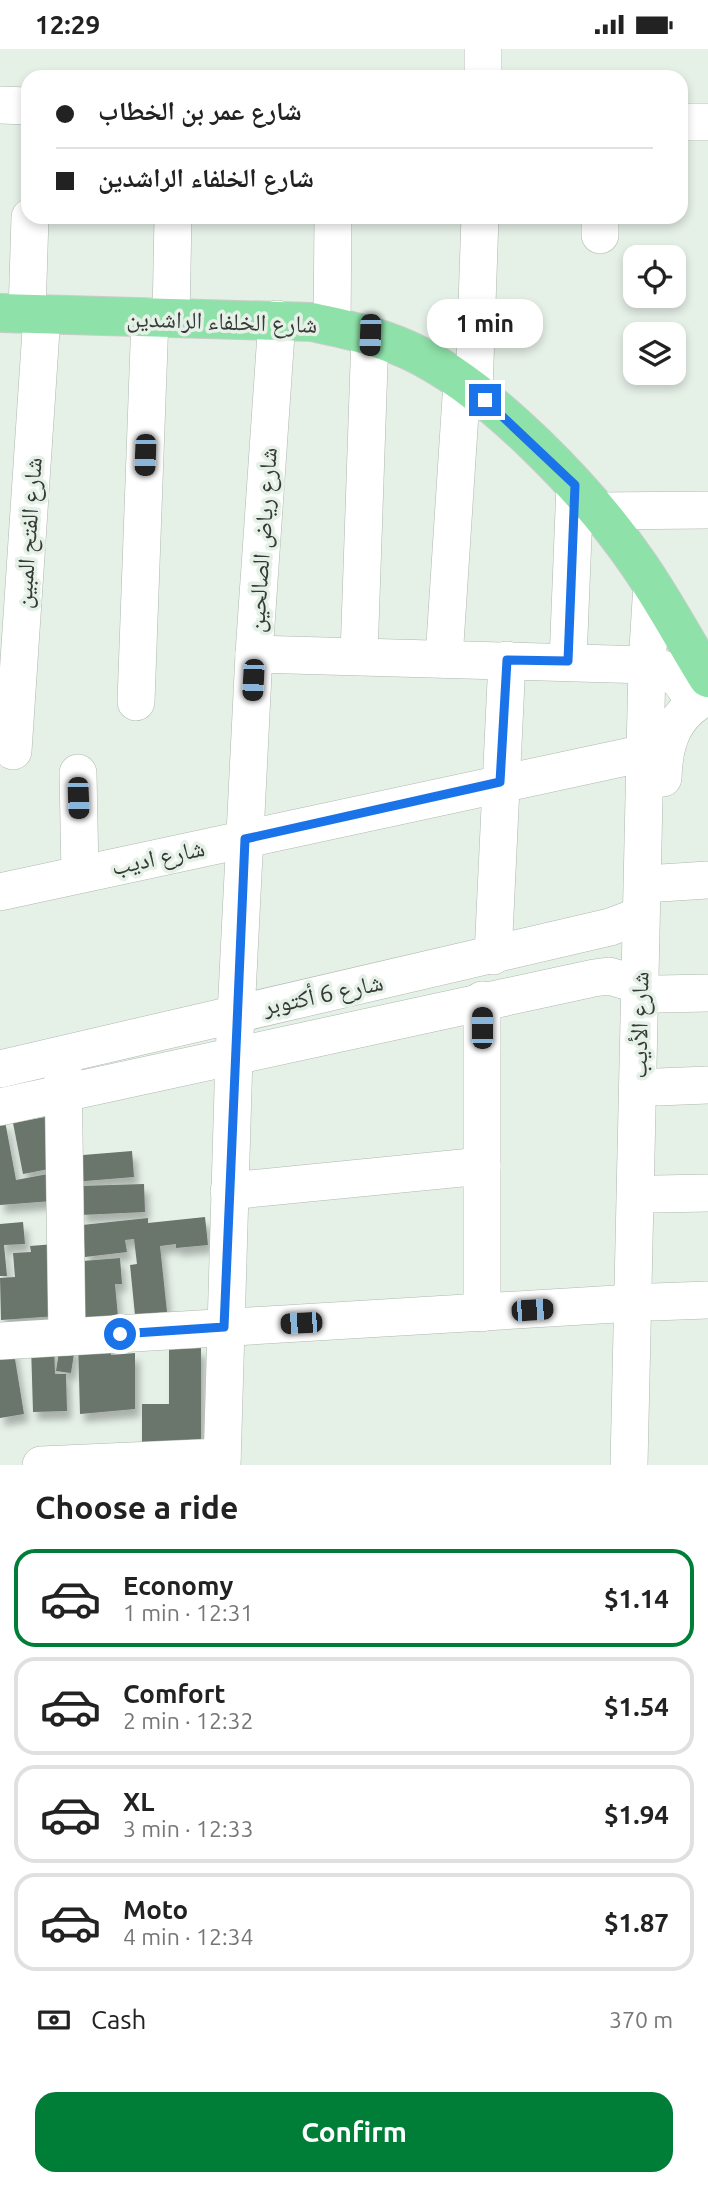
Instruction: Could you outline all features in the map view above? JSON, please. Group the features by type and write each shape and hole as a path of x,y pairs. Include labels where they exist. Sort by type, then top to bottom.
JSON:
{"main road":[{"name":"شارع الخلفاء الراشدين","path":"23,314 277,319 332,326 370,335 410,351 468,387 586,498 652,584 701,675"}],"street":[{"path":"483,70 484,49"},
{"path":"0,105 21,106"},
{"path":"688,122 708,122"},
{"name":"شارع الفتح المبين","path":"13,751 23,314 29,224"},
{"path":"136,702 160,318 172,224"},
{"path":"332,326 334,224"},
{"path":"444,659 480,224"},
{"name":"شارع رياض الصالحين","path":"222,1461 234,1055 254,654 277,319"},
{"path":"359,656 370,335"},
{"path":"568,661 586,498 708,510"},
{"name":"شارع الأديب","path":"650,1465 643,1303 651,897 645,753 652,584"},
{"path":"254,654 647,665 668,670 684,685 701,675"},
{"path":"493,956 507,660"},
{"name":"شارع الأديب","path":"651,897 664,752 674,726 701,675"},
{"name":"شارع اديب","path":"0,892 500,782 645,753"},
{"path":"78,773 80,874"},
{"path":"651,897 708,880"},
{"name":"شارع 6 أكتوبر","path":"0,1069 493,956 624,923 635,918 651,897"},
{"name":"شارع 6 أكتوبر","path":"0,1107 482,1000 594,978 609,977 649,989 708,993"},
{"name":"شارع الأديب","path":"629,1465 643,1303 656,1194 658,1087 649,989"},
{"path":"482,1000 482,1313"},
{"path":"63,1054 67,1337"},
{"path":"658,1087 708,1085"},
{"path":"229,1191 482,1166"},
{"path":"656,1194 708,1193"},
{"path":"0,1341 708,1300"},
{"path":"41,1465 222,1461"}],"building":[{"path":"45,1117 54,1168 23,1174 13,1123"},
{"path":"5,1121 16,1180 48,1174 52,1201 0,1205 0,1122"},
{"path":"132,1151 134,1177 73,1182 71,1156"},
{"path":"144,1184 145,1212 81,1215 80,1186"},
{"path":"205,1217 208,1245 176,1248 176,1244 160,1246 167,1312 135,1315 130,1265 137,1264 134,1239 125,1240 127,1252 85,1257 82,1225 148,1218 148,1223"},
{"path":"23,1222 25,1244 4,1245 7,1276 0,1276 0,1224"},
{"path":"55,1244 57,1316 1,1320 0,1278 15,1277 13,1253 31,1252 30,1246"},
{"path":"120,1258 122,1284 115,1284 118,1317 75,1321 70,1262"},
{"path":"110,1340 111,1355 135,1353 135,1409 80,1414 78,1341"},
{"path":"31,1345 54,1345 55,1374 66,1374 67,1411 33,1412"},
{"path":"60,1345 75,1347 71,1373 56,1371"},
{"path":"13,1347 24,1414 0,1418 0,1349"},
{"path":"201,1348 201,1452 142,1452 142,1404 169,1404 169,1349"}],"route":[{"path":"120,1334 224,1327 245,839 500,782 507,660 568,661 575,485 485,400"}]}
